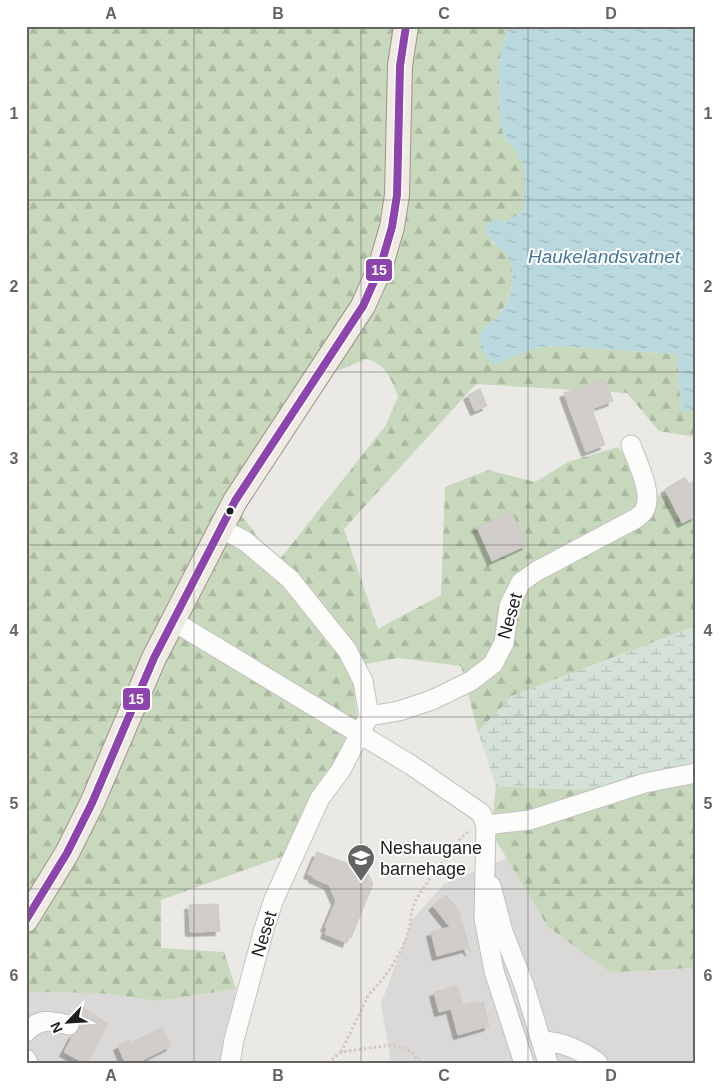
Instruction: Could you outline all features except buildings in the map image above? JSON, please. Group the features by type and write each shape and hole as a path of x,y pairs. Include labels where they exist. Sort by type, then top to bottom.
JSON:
{"main road":[{"path":"26,920 67,853 92,804 154,658 235,501 362,306 380,268 392,227 397,195 400,66 406,26"}],"street":[{"name":"Neset","path":"230,1063 234,1040 256,957 274,899 320,798 341,770 369,716 399,711 432,700 470,681 493,664 504,642 509,606 521,582 537,571 635,519 644,511 647,499 644,480 631,445"},
{"path":"222,529 245,541 290,580 347,650 363,682 369,716"},
{"path":"173,620 326,712 455,794 481,813 485,821 484,918 494,971 524,1063"},
{"path":"485,821 530,820 645,783 696,773"},
{"path":"485,863 503,932 524,985 548,1063"},
{"path":"26,1032 42,1021 54,1021 69,1025"},
{"path":"542,1041 549,1041 578,1049 598,1063"}],"path":[{"path":"328,1063 341,1052 369,994 376,988 404,943 409,929 411,914 418,898 460,839 485,821"},
{"path":"341,1052 390,1045 412,1052 420,1063"}],"shaded area":[{"path":"507,858 548,927 611,973 690,968 696,975 696,1063 391,1063 381,1004 412,920 444,884"},
{"path":"236,989 221,1063 26,1063 26,990 35,992 98,993 158,1001"}],"green space":[{"path":"26,26 509,26 499,64 500,124 506,140 517,152 524,167 524,208 519,215 504,222 496,220 492,242 505,251 510,258 513,274 508,300 497,316 482,330 495,365 524,352 555,346 677,354 681,410 696,410 696,437 659,431 627,393 476,384 344,529 378,629 441,595 445,487 488,470 535,482 568,462 618,447 653,495 696,497 696,626 512,696 478,732 461,666 398,658 351,667 360,739 281,857 161,900 161,948 224,952 236,989 158,1001 98,993 35,992 26,990","holes":["366,359 373,361 387,373 398,397 386,425 277,563 229,498 330,367 337,371"]},
{"path":"696,626 696,763 582,790 496,786 478,732 512,696"},
{"path":"696,763 696,975 690,968 611,973 548,927 491,832 496,786 582,790"}],"water":[{"name":"Haukelandsvatnet","path":"509,26 696,26 696,410 681,411 677,354 555,346 524,352 495,365 482,351 479,341 481,332 504,308 509,297 513,278 512,266 508,256 486,234 487,225 496,220 504,222 519,215 524,208 524,167 517,152 506,140 500,124 499,64"}],"transit line":[{"name":"15","path":"26,920 67,853 92,803 154,658 235,501 363,306 380,268 392,227 397,195 400,66 406,26"}],"place":[{"name":"Neshaugane barnehage","path":"361,882"}]}
